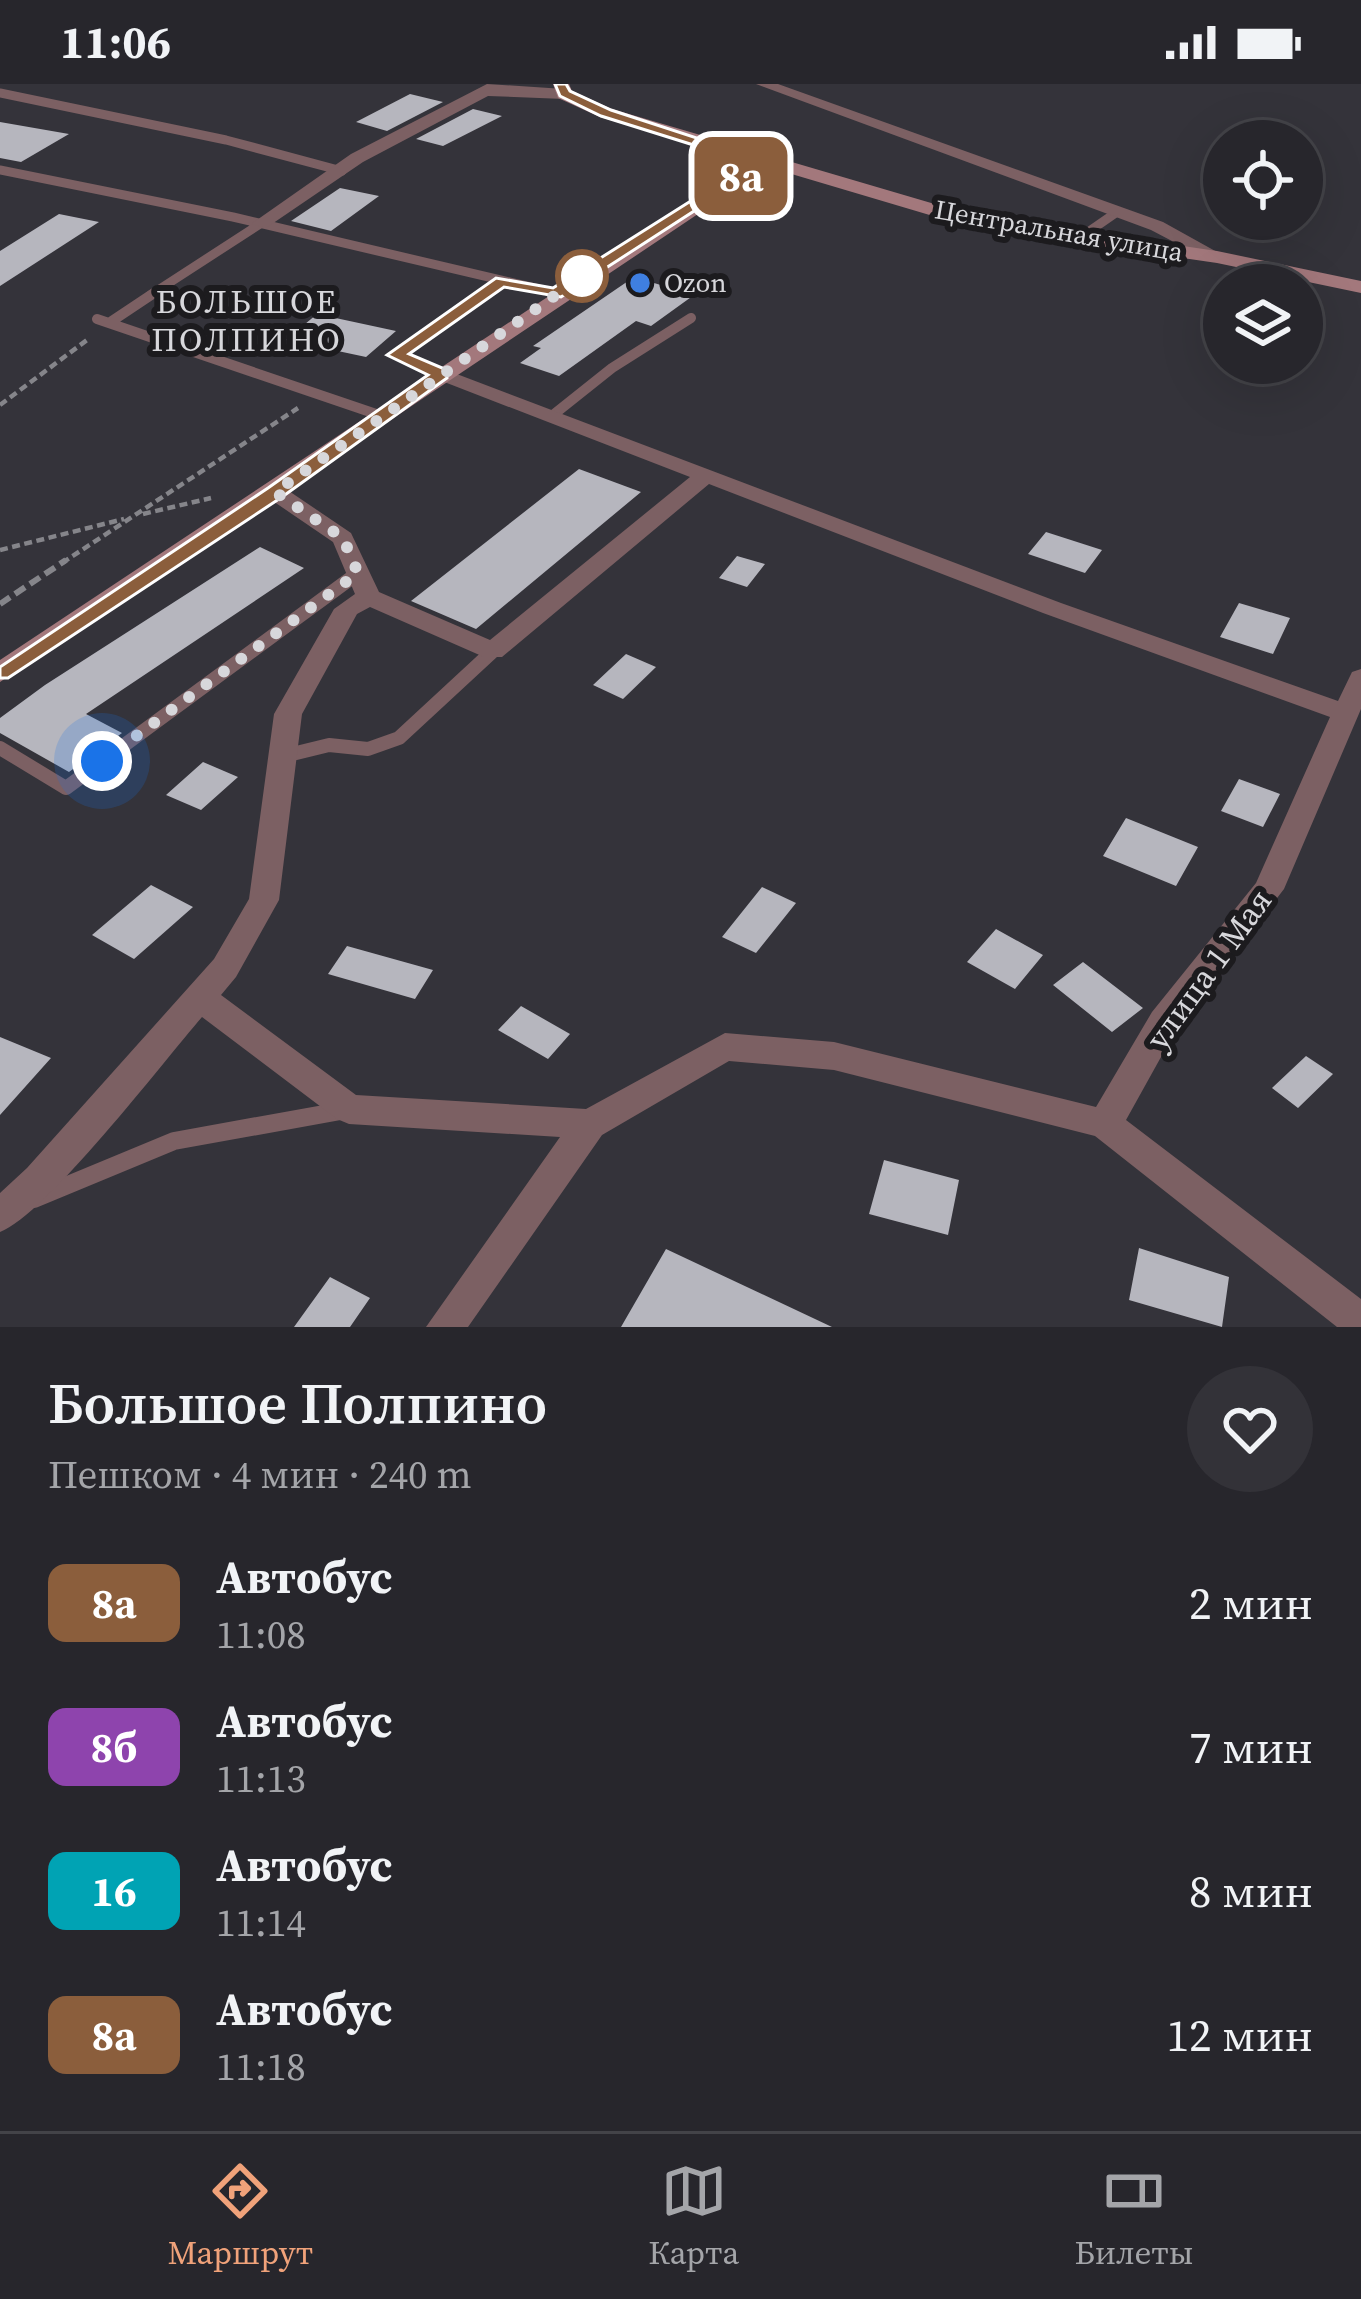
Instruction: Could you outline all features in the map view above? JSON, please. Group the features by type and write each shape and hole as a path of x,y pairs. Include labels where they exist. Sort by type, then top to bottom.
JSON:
{"street":[{"path":"764,84 1157,226 1217,257"},
{"path":"260,224 436,114 494,88 563,89"},
{"name":"Центральная улица","path":"563,89 606,113 970,221 1217,257 1361,287"},
{"path":"0,673 275,492 556,293 763,162"},
{"path":"441,374 1052,608 1345,713"},
{"path":"275,492 343,538 364,585 493,651 706,475"},
{"path":"3,1214 40,1179 197,994 225,968 264,900 288,714 364,585"},
{"name":"улица 1 Мая","path":"1105,1124 1164,1021 1268,889 1361,678"},
{"path":"197,994 351,1109 590,1124"},
{"path":"445,1327 590,1124 725,1047 834,1056 1105,1124 1361,1322"}],"lane":[{"path":"0,93 226,140 342,171"},
{"path":"0,170 556,293"},
{"path":"1078,239 1117,212"},
{"path":"103,321 260,224"},
{"path":"441,374 396,355 501,281"},
{"path":"554,415 612,368 691,318"},
{"path":"103,321 382,416"},
{"path":"0,748 66,788 364,585"},
{"path":"283,757 329,745 368,749 400,738 493,651"},
{"path":"3,1214 174,1141 351,1109"}],"path":[{"path":"0,405 103,321"},
{"path":"0,604 318,394"},
{"path":"0,550 202,499 275,492"}],"building":[{"path":"410,94 443,102 387,131 356,122"},
{"path":"473,109 502,116 443,146 416,139"},
{"path":"0,122 69,134 21,162 0,158"},
{"path":"340,188 379,196 331,231 291,221"},
{"path":"59,214 99,222 0,286 0,251"},
{"path":"634,277 694,295 651,326 636,321 559,376 520,363 541,348 533,346"},
{"path":"317,314 396,331 366,357 286,340"},
{"path":"579,469 641,492 476,629 411,601"},
{"path":"1046,532 1102,550 1085,573 1028,554"},
{"path":"260,547 304,568 86,714 122,733 69,772 0,733 0,718 45,685"},
{"path":"737,556 765,564 747,587 719,578"},
{"path":"1239,603 1290,618 1273,654 1220,637"},
{"path":"626,654 656,667 623,699 593,685"},
{"path":"203,762 238,777 201,810 166,795"},
{"path":"1239,779 1280,794 1263,827 1221,811"},
{"path":"1126,818 1198,847 1176,886 1103,856"},
{"path":"151,885 193,907 134,959 92,935"},
{"path":"762,887 796,903 756,953 722,937"},
{"path":"996,929 1043,955 1015,989 967,962"},
{"path":"347,946 433,970 415,999 328,974"},
{"path":"1083,962 1143,1008 1112,1032 1053,985"},
{"path":"521,1006 570,1034 548,1059 498,1030"},
{"path":"0,1037 51,1058 0,1115"},
{"path":"1306,1056 1333,1074 1298,1108 1272,1088"},
{"path":"884,1160 959,1180 948,1235 869,1214"},
{"path":"1139,1248 1229,1277 1222,1327 1129,1300"},
{"path":"666,1249 832,1327 621,1327"},
{"path":"330,1277 370,1298 350,1327 294,1327"}],"bus line":[{"name":"8а","path":"0,673 275,492 441,374 396,355 501,281 556,293 763,162 606,113 564,94 561,84"}],"place":[{"name":"Ozon","path":"640,283"}],"district":[{"name":"БОЛЬШОЕ ПОЛПИНО","path":"247,320"}],"route":[{"path":"102,761 358,573 343,538 275,492 590,271 582,276"}]}
